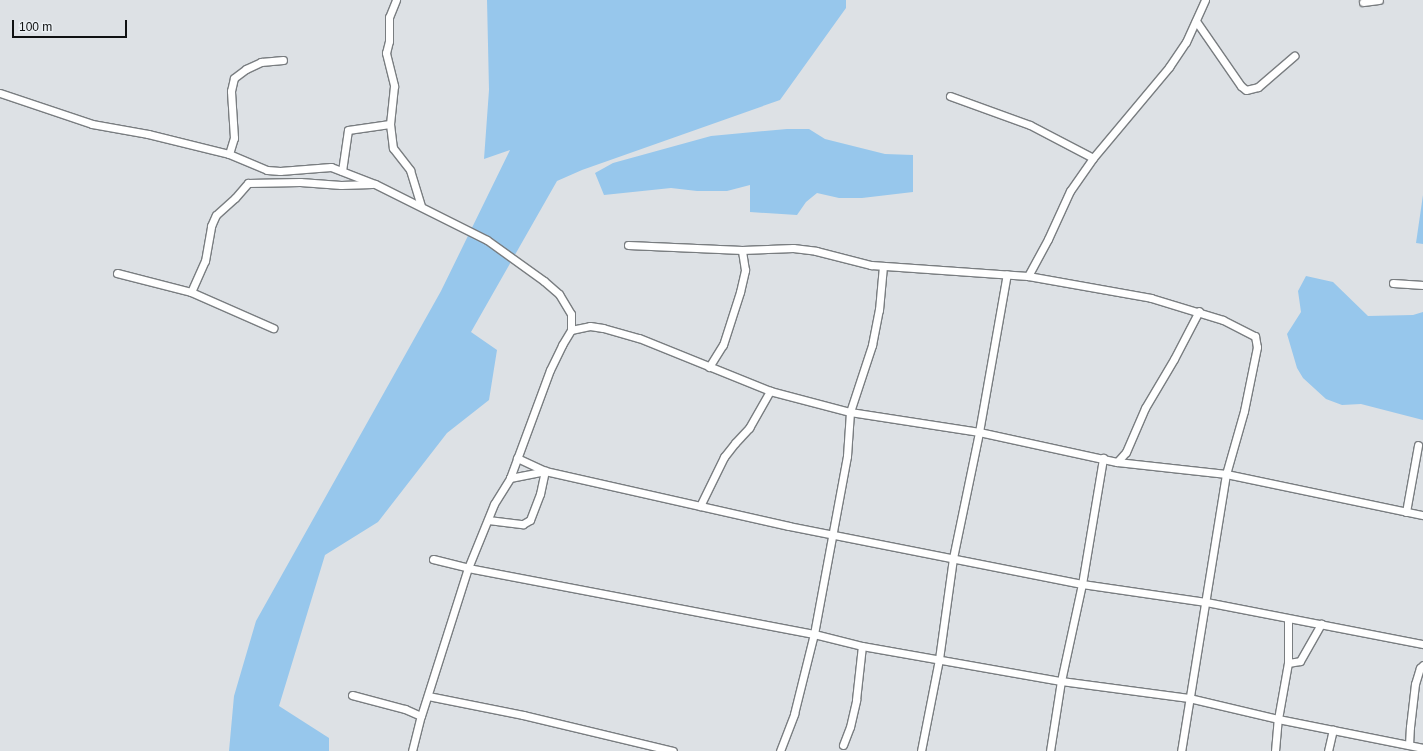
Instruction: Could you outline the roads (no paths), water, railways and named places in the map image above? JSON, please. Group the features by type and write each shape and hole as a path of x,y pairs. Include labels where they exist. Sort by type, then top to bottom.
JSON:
{"street":[{"path":"396,0 389,17 389,41 386,53 394,86 390,124 392,148 410,170 421,206"},
{"path":"1028,276 1048,239 1064,201 1093,158 1169,67 1186,42 1205,0"},
{"path":"1363,2 1379,0"},
{"path":"1196,21 1241,86 1246,90 1258,87 1294,56"},
{"path":"229,154 234,138 231,91 234,78 246,69 261,62 283,60"},
{"path":"0,94 92,124 148,134 229,154 266,170 280,171 326,167 342,171 375,184 487,240 544,280 559,294 571,314 571,330 562,344 550,370 510,478 494,504 468,568 421,716 412,751"},
{"path":"950,96 1030,125 1093,158"},
{"path":"342,171 348,130 390,124"},
{"path":"191,292 205,261 211,226 216,215 235,198 248,183 300,182 341,185 375,184"},
{"path":"628,244 742,250 793,248 808,250 871,265 1028,276 1151,298 1199,311 1248,332 1257,340 1257,347 1244,411 1226,474 1206,602 1188,698 1181,751"},
{"path":"709,367 723,345 740,292 746,270 742,250"},
{"path":"780,751 794,714 814,634 847,456 850,412 872,345 879,310 882,266"},
{"path":"117,273 191,292 273,328"},
{"path":"921,751 939,659 953,558 979,432 1007,274"},
{"path":"1393,283 1423,285"},
{"path":"1117,462 1126,452 1145,408 1174,359 1199,311"},
{"path":"571,330 590,326 639,338 770,390 850,412 979,432 1117,462 1226,474 1423,515"},
{"path":"700,506 724,458 749,428 770,390"},
{"path":"1406,512 1418,445"},
{"path":"517,458 546,470 833,535 1082,584 1206,602 1423,644"},
{"path":"1050,751 1061,681 1082,584 1103,458"},
{"path":"510,478 546,470"},
{"path":"488,520 524,524 530,520 540,494 546,470"},
{"path":"434,559 468,568 814,634 862,646 1061,681 1188,698 1278,719 1423,748"},
{"path":"1274,751 1288,663 1288,619"},
{"path":"1288,663 1300,661 1321,624"},
{"path":"843,745 850,728 856,700 862,646"},
{"path":"1409,745 1416,684 1420,668 1423,665"},
{"path":"352,695 405,709 421,716"},
{"path":"428,696 523,715 673,751"},
{"path":"1328,751 1333,730"}]}
